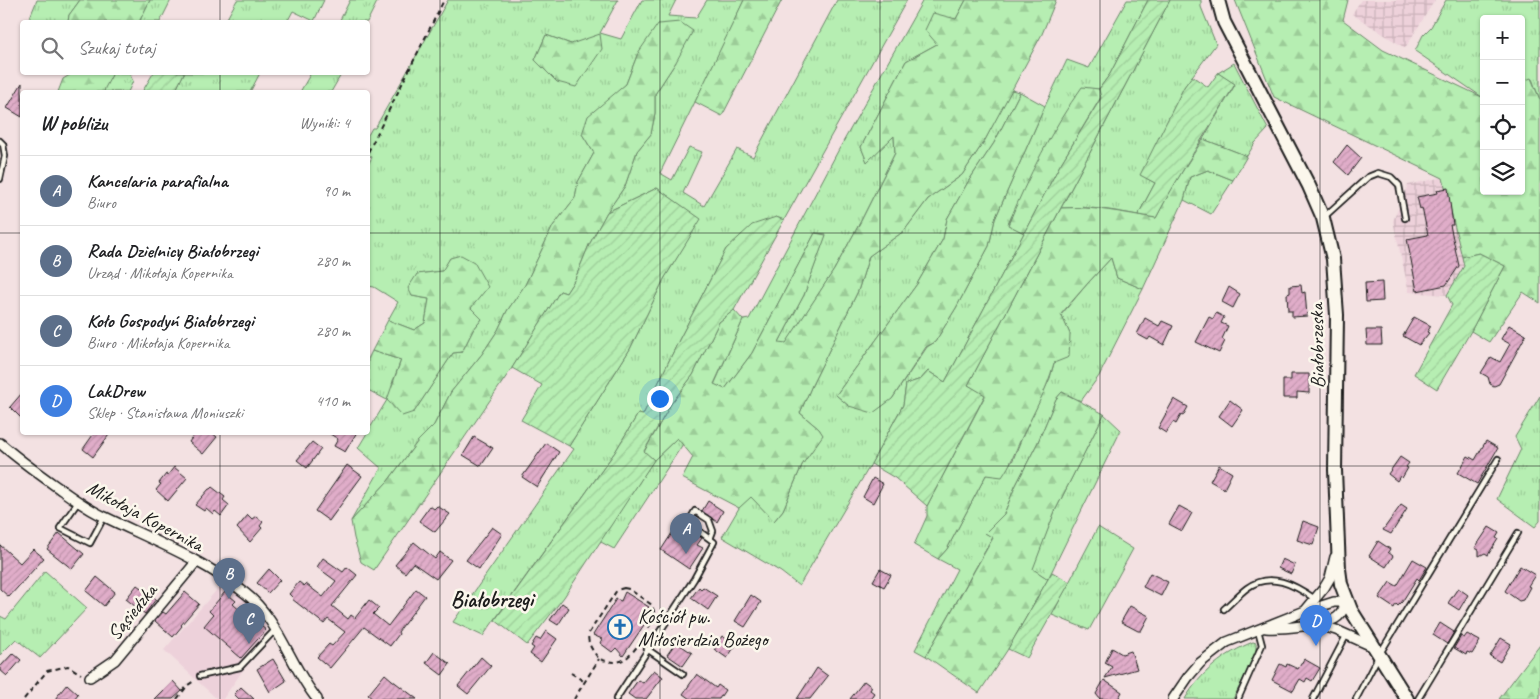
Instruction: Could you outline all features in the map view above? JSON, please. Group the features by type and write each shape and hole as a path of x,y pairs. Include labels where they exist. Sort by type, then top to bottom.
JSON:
{"street":[{"name":"Białobrzeska","path":"1218,0 1224,22 1305,179 1323,218 1333,259 1337,315 1335,470 1337,550 1341,584 1347,602 1407,699"},
{"name":"Mikołaja Kopernika","path":"0,443 23,463 104,517 196,562 246,594 262,610 296,669 317,699"},
{"path":"1305,611 1330,578 1337,550"},
{"name":"Sąsiedzka","path":"90,677 115,660 196,562"},
{"path":"1173,699 1200,663 1227,642 1305,611 1334,602 1347,602 1341,615 1335,620 1275,629 1260,629"},
{"path":"1316,624 1347,634 1376,651"}],"lane":[{"path":"0,141 3,144 5,156 0,178"},
{"path":"1323,218 1368,178 1378,173 1391,177 1399,185 1405,218"},
{"path":"1356,699 1376,651 1498,459"},
{"path":"79,501 60,528 90,543 104,517"},
{"path":"616,699 714,542 688,523 694,511 709,520 713,531 710,539"},
{"path":"1418,699 1518,533"},
{"path":"1224,609 1247,588 1260,581 1272,579 1282,581 1315,599"},
{"path":"1238,699 1262,646 1260,629"},
{"path":"200,676 240,667 275,630"},
{"path":"1313,699 1347,634"},
{"path":"647,650 683,674"}],"path":[{"path":"370,148 444,0"},
{"path":"629,589 652,605 655,614 642,638 629,656 617,662 599,659 589,646 589,633 617,590 629,589"},
{"path":"574,699 599,659"},
{"path":"24,699 47,671 68,666 90,677"},
{"path":"571,673 585,682"},
{"path":"177,699 188,685 200,676"}],"shaded area":[{"path":"1361,0 1435,0 1405,48 1352,14"},
{"path":"1443,177 1464,266 1447,295 1409,292 1393,221 1408,185"},
{"path":"222,584 238,592 256,608 265,624 270,640 243,670 223,699 217,699 164,650"}],"green space":[{"path":"37,0 80,0 69,15 68,20 29,20"},
{"path":"80,0 150,0 140,20 68,20 69,15"},
{"path":"150,0 171,0 161,20 140,20"},
{"path":"237,0 324,0 314,20 293,11 288,20 226,20"},
{"path":"350,0 378,0 368,20 340,20"},
{"path":"448,0 618,0 600,33 621,39 642,0 676,0 668,16 696,18 707,0 744,0 660,173 672,180 689,147 702,152 683,193 704,206 737,149 753,157 837,0 907,0 784,220 776,217 726,249 643,415 638,414 615,452 483,636 453,622 574,449 569,446 630,349 664,279 700,219 657,188 607,212 625,186 637,151 651,134 655,113 655,94 676,62 638,53 626,84 612,97 582,134 594,153 578,182 575,198 553,226 525,285 507,311 498,330 482,354 451,392 434,425 418,441 388,481 351,521 381,468 358,448 366,435 370,435 370,428 387,400 370,391 370,355 372,351 401,360 392,384 414,412 453,353 462,352 473,330 482,319 471,308 450,258 443,271 417,274 412,296 429,299 425,323 414,330 388,320 398,302 370,286 370,161 372,157 370,156 370,132 372,128 375,128","holes":["546,35 571,44 535,60"]},
{"path":"744,0 782,0 722,116 695,102"},
{"path":"923,0 966,0 956,19 937,44 906,61 861,147 867,161 894,136 895,153 861,221 834,270 786,344 779,342 804,295 826,234 815,233 752,353 725,389 714,385 743,320 749,319 838,151"},
{"path":"966,0 1056,0 1042,34 985,140 962,175 928,199 904,231 869,256 858,291 800,413 819,429 823,435 802,465 783,510 774,521 751,497 739,508 682,478 693,457 677,438 654,460 644,452 671,404 693,375 719,322 734,310 743,320 714,384 725,389 752,353 815,233 826,235 804,295 779,342 786,343 834,270 895,153 894,136 867,162 861,147 906,61 937,44 925,30 933,13 956,19"},
{"path":"1127,0 1148,0 1110,74 1099,89 1082,88 1047,145 1008,224 1024,233 945,382 928,371 921,379 906,384 903,405 871,464 799,586 781,572 722,537 739,508 751,496 774,521 783,510 802,465 822,435 819,429 800,413 858,291 869,256 904,231 928,199 962,175 985,140 1011,90 1020,92 994,143 968,182 947,219 943,239 917,284 836,395 849,406 892,399 927,347 935,342 956,308 989,246 995,219 1067,60 1089,68"},
{"path":"1148,0 1170,0 968,385 985,395 927,506 895,478 871,464 903,405 906,384 921,379 928,371 945,382 1060,165 1101,98 1099,89 1110,74"},
{"path":"1170,0 1201,0 1201,7 1216,44 1184,87 1141,175 1155,183 1138,215 1100,209 1061,208"},
{"path":"1235,0 1348,0 1343,20 1383,50 1480,96 1480,195 1525,195 1525,80 1531,78 1540,100 1540,303 1523,292 1489,342 1471,331 1505,266 1479,253 1462,257 1443,178 1274,97"},
{"path":"1446,0 1540,0 1540,100 1532,79 1525,81 1525,15 1480,15 1480,96 1415,51 1423,35 1431,27"},
{"path":"680,22 693,31 655,94 655,113 651,134 637,151 625,186 607,212 589,245 575,279 566,293 560,291 512,368 374,570 361,562 351,521 388,481 418,441 434,425 451,392 482,354 498,330 507,311 525,285 553,226 575,198 578,182 594,153 582,134 588,116 626,84 638,53 658,24"},
{"path":"600,34 602,49 576,87 557,82 535,60 546,35 571,44"},
{"path":"1234,63 1268,129 1255,143 1247,156 1203,139 1235,85 1218,73"},
{"path":"1218,73 1235,84 1156,218 1138,215 1155,183 1140,175 1184,87 1192,76 1208,87"},
{"path":"70,75 112,75 104,90 59,90 63,79"},
{"path":"112,75 130,75 133,81 129,90 104,90"},
{"path":"152,75 183,75 176,90 143,90"},
{"path":"183,75 259,75 251,90 176,90"},
{"path":"310,75 341,75 332,90 301,90"},
{"path":"1082,87 1099,89 1101,97 1060,165 1024,233 1008,225 1041,154"},
{"path":"1020,92 1045,106 995,219 989,246 956,308 935,342 926,347 892,399 873,413 849,406 836,395 917,284 943,239 947,219 968,182 994,143"},
{"path":"1203,139 1247,156 1233,180 1208,170 1190,177 1184,200 1143,289 1117,278 1111,258 1088,283 1061,314 1070,334 1069,357 1054,363 1048,383 1002,477 986,475 947,549 938,559 914,545 927,516 927,506 985,396 968,385 1061,208 1097,209 1156,218 1173,186"},
{"path":"1208,170 1233,180 1211,214 1184,200 1190,177"},
{"path":"657,188 701,219 664,279 630,349 569,446 521,420 542,385 512,368 560,291 566,293 575,279 589,245 607,212"},
{"path":"776,217 784,220 734,310 719,322 693,375 671,404 644,451 654,460 564,597 527,645 495,620 615,452 638,414 643,415 726,249 752,225"},
{"path":"1479,253 1505,266 1471,331 1437,389 1414,374 1452,305 1447,295 1464,266 1462,257"},
{"path":"461,255 474,262 488,287 471,308 482,319 473,330 462,352 453,353 414,412 402,416 387,400 401,360 372,351 388,320 414,330 425,323 429,299 412,296 408,288 417,274 442,271 450,258"},
{"path":"1111,258 1117,278 1143,289 1099,376 1081,401 1062,392 1056,399 1004,514 985,533 993,537 926,656 915,650 957,569 938,559 947,549 986,475 1012,462 1050,378 1054,363 1070,334 1061,315"},
{"path":"1062,392 1104,414 1055,511 1033,569 1048,579 1008,649 979,693 926,656 993,538 985,533 1004,514 1056,399"},
{"path":"1540,396 1540,521 1535,527 1497,499 1521,449 1515,437"},
{"path":"1104,414 1121,430 1048,579 1032,569 1055,511"},
{"path":"677,438 683,444 614,549 599,541 654,460"},
{"path":"1098,527 1133,549 1089,630 1052,615"},
{"path":"45,571 87,608 40,658 16,639 0,655 0,616 6,619"},
{"path":"1052,572 1070,582 1027,658 1008,649"},
{"path":"1253,642 1256,643 1256,654 1233,699 1185,699 1198,681 1214,665 1233,652"},
{"path":"1540,645 1540,699 1499,699"}],"building":[{"path":"22,83 22,90 20,90 20,116 7,108"},
{"path":"1347,145 1361,158 1348,175 1334,162"},
{"path":"1448,188 1453,225 1450,225 1459,266 1446,285 1417,291 1407,239 1428,235 1422,208 1420,209 1417,197 1438,193 1437,190"},
{"path":"1382,282 1383,301 1366,302 1365,283"},
{"path":"1301,285 1302,293 1305,292 1307,316 1292,317 1292,311 1288,311 1287,294 1290,293 1290,286"},
{"path":"1229,287 1240,294 1233,308 1222,302"},
{"path":"1216,313 1224,317 1221,323 1228,326 1222,339 1225,341 1219,353 1196,342 1209,317 1213,319"},
{"path":"1414,317 1431,326 1427,332 1429,333 1419,345 1403,336"},
{"path":"1145,318 1159,326 1162,321 1173,326 1164,345 1150,337 1148,340 1137,334"},
{"path":"1509,325 1526,335 1499,384 1494,386 1490,384 1488,377 1481,373 1491,357 1500,362 1510,344 1501,339"},
{"path":"1366,330 1381,330 1382,345 1367,345"},
{"path":"1291,374 1309,374 1309,393 1297,392 1297,398 1283,398 1283,380 1291,380"},
{"path":"20,395 20,417 10,407"},
{"path":"1174,399 1188,407 1183,416 1181,415 1176,424 1173,422 1166,433 1158,428"},
{"path":"1230,400 1243,410 1232,426 1219,416"},
{"path":"93,435 109,435 93,457 83,449"},
{"path":"194,435 215,435 217,437 203,454 189,442"},
{"path":"332,435 355,435 345,452 334,446 338,439"},
{"path":"474,437 493,448 481,466 463,455"},
{"path":"1486,441 1498,448 1477,484 1458,473 1468,456 1475,460"},
{"path":"312,442 321,449 307,468 297,460"},
{"path":"546,443 559,452 537,487 522,477"},
{"path":"1400,457 1409,463 1402,478 1400,476 1397,481 1388,474"},
{"path":"347,465 362,476 329,521 315,511"},
{"path":"1219,465 1232,473 1224,489 1210,481"},
{"path":"174,467 187,478 168,501 156,490 166,474 168,475"},
{"path":"873,478 883,484 873,503 863,497"},
{"path":"212,487 225,497 223,500 229,505 221,516 215,511 213,514 206,508 204,511 195,505"},
{"path":"708,501 723,511 717,522 702,511"},
{"path":"1401,505 1407,509 1391,534 1383,530"},
{"path":"430,506 434,509 437,506 450,514 435,532 419,521"},
{"path":"1179,506 1192,513 1182,531 1169,524"},
{"path":"248,515 252,519 256,516 263,522 260,526 262,528 250,542 237,528"},
{"path":"1303,521 1319,527 1313,545 1297,540"},
{"path":"492,527 502,534 479,569 466,560"},
{"path":"1489,527 1499,533 1496,538 1498,539 1488,555 1485,553 1479,556 1479,550 1475,548"},
{"path":"674,530 684,537 689,530 702,538 697,545 703,548 689,569 661,550"},
{"path":"59,533 84,554 72,569 47,549"},
{"path":"1378,541 1390,549 1388,552 1393,556 1386,567 1369,556"},
{"path":"414,542 435,559 440,552 451,560 436,579 413,563 405,573 395,565"},
{"path":"0,545 20,563 33,549 44,558 9,597 0,589"},
{"path":"323,558 343,572 347,567 357,575 332,606 348,619 351,615 355,618 369,600 379,608 373,614 388,626 416,589 425,596 390,646 364,627 330,668 317,657 329,644 332,646 345,632 328,619 324,624 292,599 289,594 299,582 304,586 306,584 323,597 336,581 317,567"},
{"path":"1282,559 1295,565 1291,574 1278,568"},
{"path":"1413,559 1427,567 1419,580 1417,578 1402,602 1398,606 1396,604 1394,608 1379,598 1390,582 1397,586"},
{"path":"1520,566 1535,575 1528,586 1530,587 1523,600 1519,601 1505,591"},
{"path":"269,569 280,580 268,593 257,583"},
{"path":"880,569 891,575 884,587 873,581"},
{"path":"1150,573 1168,582 1161,596 1143,587"},
{"path":"97,577 115,592 104,606 86,591"},
{"path":"137,585 156,599 145,614 126,599"},
{"path":"699,587 701,589 703,587 717,596 708,610 691,598"},
{"path":"1458,588 1468,595 1459,610 1448,603"},
{"path":"185,592 199,604 173,637 155,621 163,612 166,614"},
{"path":"225,592 236,601 233,604 256,625 257,623 266,630 241,658 204,626 213,615 209,611"},
{"name":"Kościół pw. Miłosierdzia Bożego","path":"625,592 649,607 644,616 648,619 623,656 616,648 612,652 600,643 602,639 593,635 616,599 621,601"},
{"path":"751,595 761,602 745,627 735,621"},
{"path":"562,603 569,608 558,625 550,620"},
{"path":"1130,606 1149,616 1141,631 1121,622"},
{"path":"1440,623 1454,632 1447,644 1433,635"},
{"path":"546,631 557,639 541,662 530,654 534,648 531,646 536,638 540,640"},
{"path":"1467,634 1480,641 1472,654 1467,652 1466,655 1454,648 1461,636 1464,638"},
{"path":"722,636 736,645 727,658 714,649"},
{"path":"1501,638 1511,644 1500,662 1490,656"},
{"path":"676,642 692,653 683,666 667,655"},
{"path":"1112,648 1122,654 1131,651 1137,669 1105,678 1112,667 1105,663"},
{"path":"434,652 450,664 442,675 426,663"},
{"path":"13,653 21,660 7,676 0,670 0,667"},
{"path":"481,657 491,666 468,694 458,686"},
{"path":"273,659 286,681 270,692 257,669"},
{"path":"1304,659 1320,668 1312,681 1307,678 1305,682 1300,679 1293,691 1272,680 1280,664 1286,667 1287,664 1298,669"},
{"path":"817,668 828,676 810,699 797,699"},
{"path":"654,670 663,677 646,699 635,699 628,694 638,680 643,683"},
{"path":"385,674 417,699 373,699 368,695"},
{"path":"697,674 716,688 718,685 725,690 719,699 690,699 683,694"},
{"path":"1104,680 1122,692 1118,699 1100,699 1096,694"},
{"path":"173,681 182,691 173,699 155,699"},
{"path":"864,681 872,687 870,690 874,693 870,699 850,699"},
{"path":"67,684 78,694 74,699 55,699"},
{"path":"241,687 254,699 239,699 234,694"}],"place":[{"name":"Kancelaria parafialna","path":"686,554"},
{"name":"Rada Dzielnicy Białobrzegi","path":"229,599"},
{"name":"Kościół pw. Miłosierdzia Bożego","path":"620,627"},
{"name":"Koło Gospodyń Białobrzegi","path":"249,644"},
{"name":"LakDrew","path":"1316,646"}],"district":[{"name":"Białobrzegi","path":"492,600"}]}
